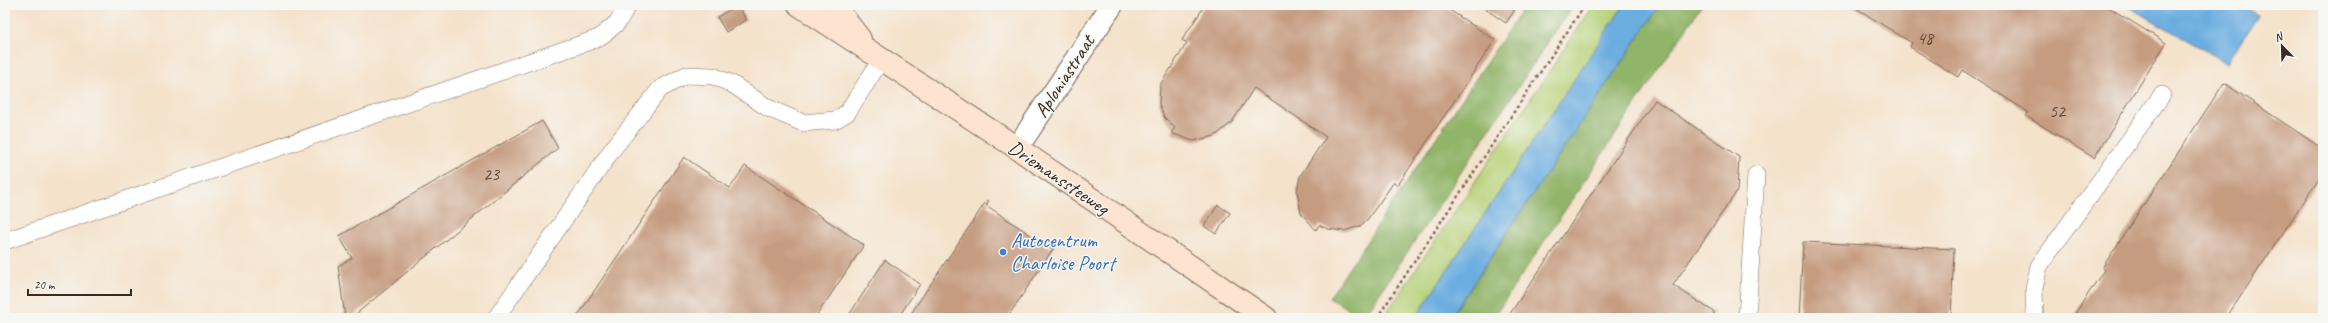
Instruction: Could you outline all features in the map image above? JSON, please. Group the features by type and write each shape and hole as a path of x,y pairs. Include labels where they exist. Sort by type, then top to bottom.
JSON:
{"main road":[{"name":"Driemanssteeweg","path":"799,5 1017,148 1266,318"},
{"name":"Driemanssteeweg","path":"834,5 876,56"}],"street":[{"name":"Aploniastraat","path":"1017,148 1112,5"}],"lane":[{"path":"5,241 599,38 617,22 628,5"},
{"path":"496,318 612,150 660,89 686,75 714,76 732,84 768,108 803,123 835,120 847,113 876,56"},
{"path":"2035,318 2034,288 2039,266 2162,95"},
{"path":"1747,318 1756,175"}],"path":[{"path":"1377,318 1585,5"}],"green space":[{"path":"1525,5 1573,5 1364,317 1329,298"},
{"path":"1594,5 1624,5 1418,314 1419,318 1383,318"},
{"path":"1660,5 1702,5 1493,318 1450,318"}],"water":[{"path":"1624,5 1660,5 1450,318 1419,318 1418,314"},
{"path":"2126,5 2242,5 2258,16 2227,63"}],"building":[{"path":"738,5 746,20 726,32 717,17"},
{"path":"1205,5 1442,5 1495,40 1398,185 1394,182 1367,220 1360,226 1344,231 1328,229 1319,225 1316,230 1301,213 1297,191 1300,176 1326,137 1254,88 1232,122 1215,136 1193,141 1171,133 1175,128 1164,117 1159,104 1160,85 1187,43 1182,40"},
{"path":"1479,5 1518,5 1506,23"},
{"path":"1851,5 2105,5 2166,43 2094,158 2026,116 2028,112 1962,70 1958,77 1910,47 1912,43"},
{"path":"2224,83 2323,149 2323,173 2226,318 2072,318 2104,270 2102,268"},
{"path":"1655,100 1739,157 1737,191 1673,285 1714,312 1713,318 1507,318"},
{"path":"542,121 558,148 351,318 345,318 338,266 352,258 339,236"},
{"path":"684,157 730,188 745,166 864,245 815,318 576,318"},
{"path":"987,200 989,201 986,205 1051,249 1054,245 1055,246 1007,318 908,318"},
{"path":"1218,205 1230,213 1216,234 1204,226"},
{"path":"1803,242 1954,249 1951,318 1799,318"},
{"path":"885,260 920,284 898,318 847,318"}],"place":[{"name":"Autocentrum Charloise Poort","path":"1003,252"}]}
